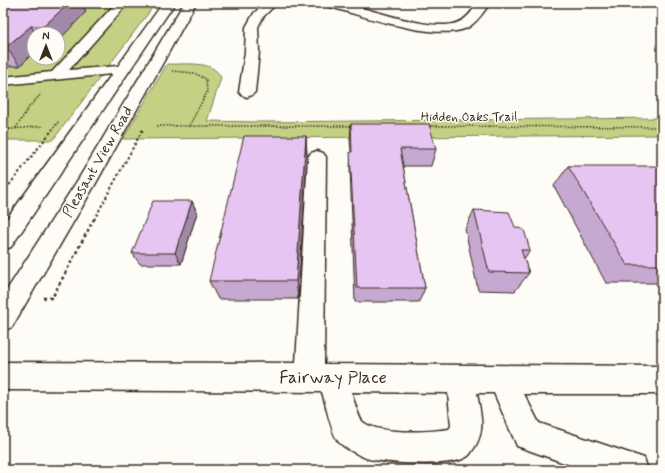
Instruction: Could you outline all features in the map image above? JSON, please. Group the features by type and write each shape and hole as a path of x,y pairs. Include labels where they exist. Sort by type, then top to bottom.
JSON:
{"street":[{"path":"57,75 122,3"},
{"name":"Pleasant View Road","path":"3,241 169,3"},
{"name":"Pleasant View Road","path":"3,319 86,183 190,3"},
{"path":"246,92 252,52 252,27 258,15 271,3"},
{"path":"327,3 421,26 444,29 462,26 472,18 484,3"},
{"path":"3,81 18,81 100,70 122,70"},
{"path":"318,158 321,378 349,431 368,443 392,446 428,448 458,444 467,430 461,379"},
{"name":"Fairway Place","path":"3,376 662,380"},
{"path":"502,379 528,435 632,470"}],"path":[{"path":"150,71 194,73 201,75 206,79 207,92 189,126"},
{"path":"16,128 30,107 57,75"},
{"path":"3,130 43,126"},
{"path":"157,126 354,126"},
{"name":"Hidden Oaks Trail","path":"426,126 662,127"}],"green space":[{"path":"3,3 156,3 53,140 3,140"},
{"path":"167,64 205,65 217,72 221,78 207,121 260,122 662,118 662,135 123,139"}],"building":[{"path":"3,3 69,3 44,26 26,26 26,30 6,47 3,47"},
{"path":"351,124 429,124 436,149 400,149 425,288 357,288 350,152 352,152"},
{"path":"244,136 306,136 296,281 209,281"},
{"path":"568,166 655,166 662,174 662,265 627,265"},
{"path":"153,201 192,201 175,253 132,253"},
{"path":"474,210 509,212 515,227 524,230 530,250 521,250 529,273 489,272"}]}
